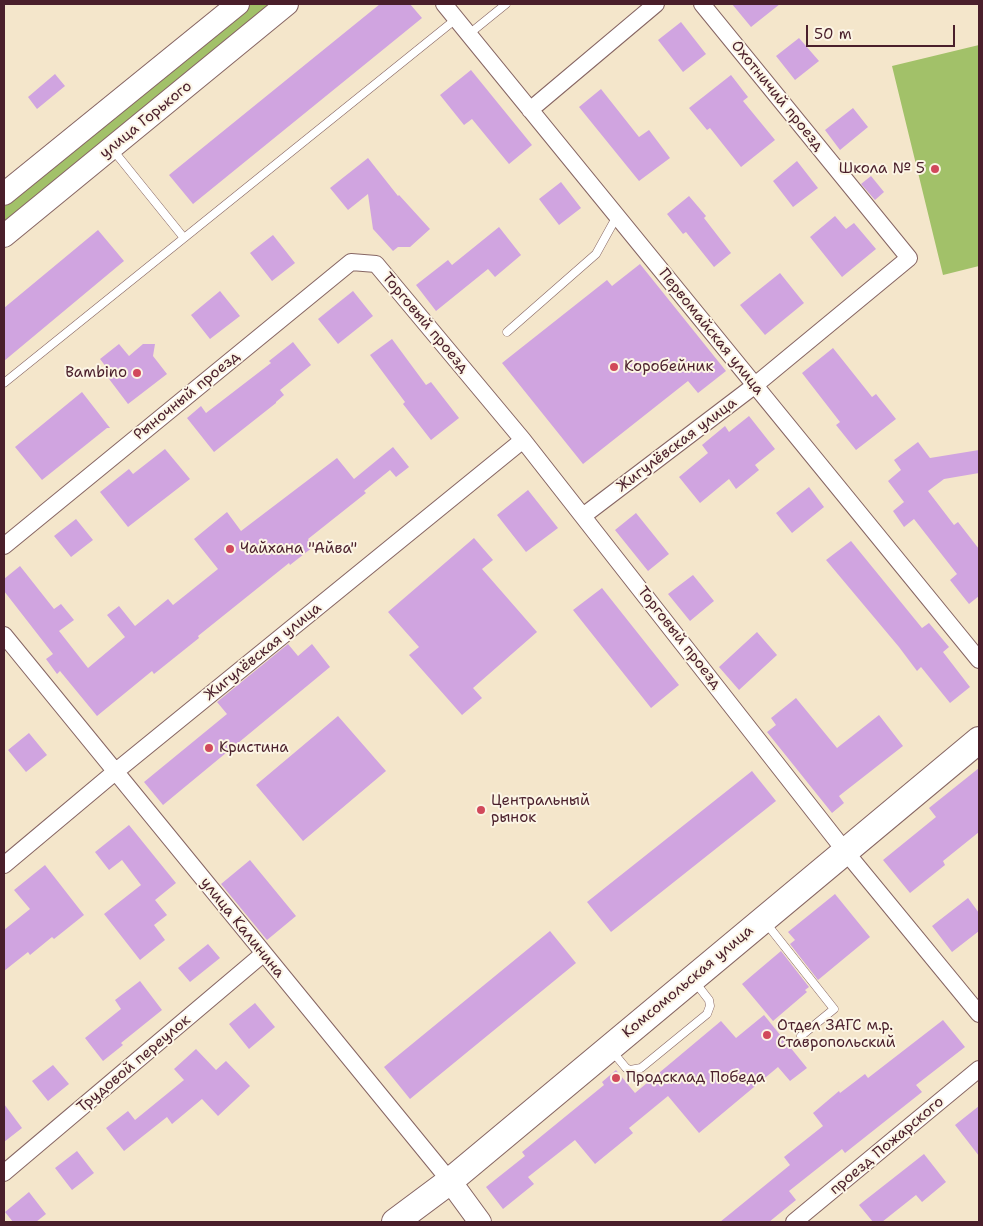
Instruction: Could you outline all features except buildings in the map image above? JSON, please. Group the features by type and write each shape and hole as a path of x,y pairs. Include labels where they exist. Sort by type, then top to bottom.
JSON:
{"main road":[{"path":"4,194 238,4"},
{"name":"улица Горького","path":"4,236 287,4"},
{"name":"Комсомольская улица","path":"395,1222 450,1181 979,740"},
{"name":"улица Калинина","path":"450,1181 480,1222"}],"street":[{"name":"Первомайская улица","path":"444,4 979,660"},
{"path":"530,110 656,4"},
{"name":"Охотничий проезд","path":"702,4 909,258"},
{"name":"Жигулёвская улица","path":"583,516 754,386 909,258"},
{"name":"Рыночный проезд","path":"4,546 351,262 376,264"},
{"name":"Торговый проезд","path":"376,264 523,440 845,851 979,1014"},
{"name":"Жигулёвская улица","path":"4,865 115,772 523,440"},
{"name":"улица Калинина","path":"4,635 450,1181"},
{"name":"Трудовой переулок","path":"4,1173 263,954"},
{"name":"проезд Пожарского","path":"794,1222 979,1069"}],"lane":[{"path":"469,34 506,4"},
{"path":"4,383 456,19"},
{"path":"112,148 184,238"},
{"path":"507,332 596,254 617,216"},
{"path":"763,919 834,1009 800,1036"},
{"path":"609,1048 626,1068 636,1070 641,1068 707,1014 710,1000 692,978"}],"green space":[{"path":"251,4 273,4 4,223 4,207"},
{"path":"979,45 979,266 943,275 892,66"}],"place":[{"name":"Школа № 5","path":"935,169"},
{"name":"Коробейник","path":"614,367"},
{"name":"Bambino","path":"137,373"},
{"name":"Чайхана \"Айва\"","path":"230,549"},
{"name":"Кристина","path":"209,748"},
{"name":"Центральный рынок","path":"481,810"},
{"name":"Отдел ЗАГС м.р. Ставропольский","path":"767,1035"},
{"name":"Продсклад Победа","path":"616,1078"}]}
